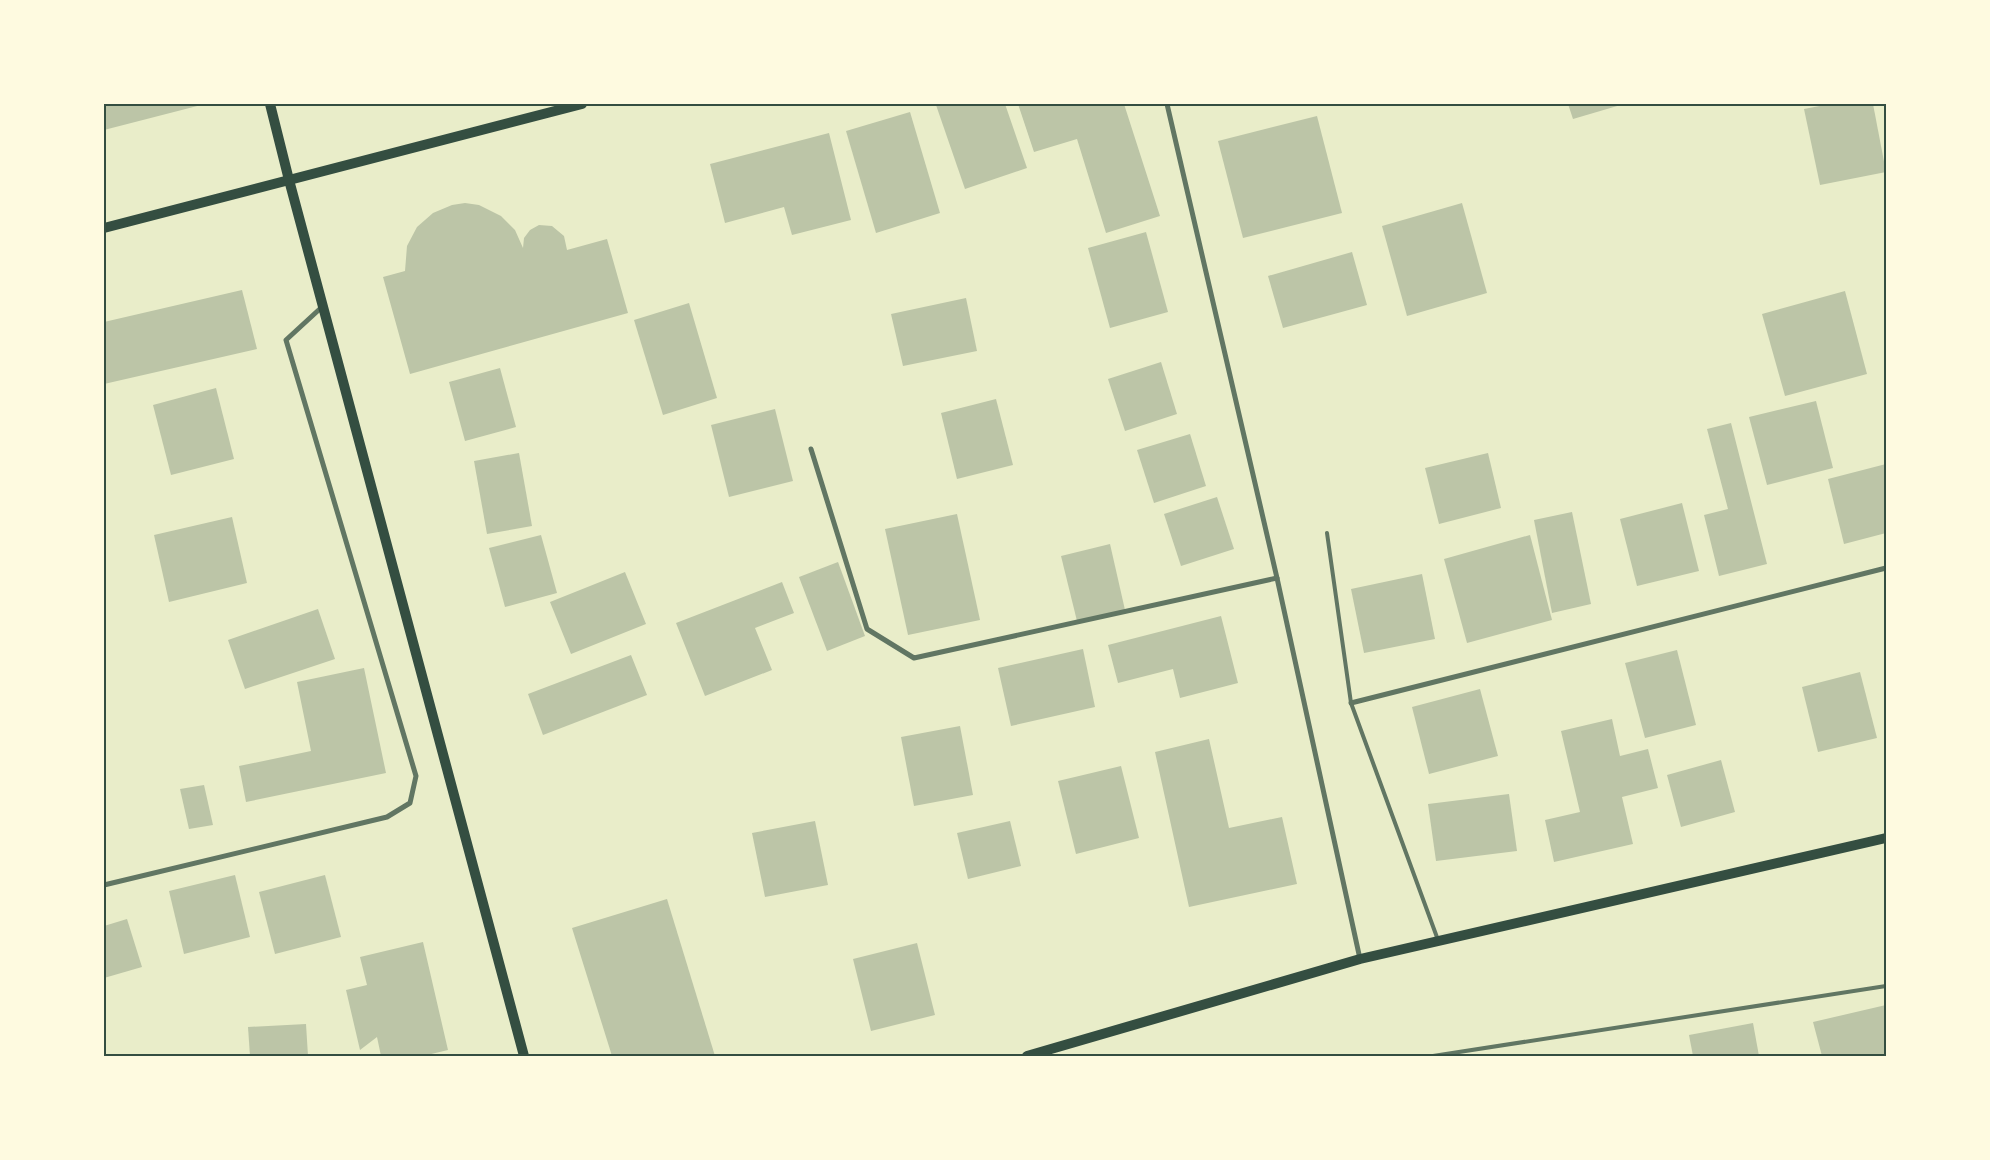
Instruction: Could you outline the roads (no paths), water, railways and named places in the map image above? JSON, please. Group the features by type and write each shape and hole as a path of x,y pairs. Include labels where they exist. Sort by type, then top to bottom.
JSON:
{"main road":[{"path":"270,104 524,1056"},
{"path":"104,228 582,104"},
{"path":"1026,1056 1360,959 1886,838"}],"street":[{"path":"1167,104 1277,578 1360,959"},
{"path":"104,885 387,817 410,803 416,776 286,340 323,306"},
{"path":"811,449 867,628 914,658 1277,578"},
{"path":"1351,703 1886,568"}],"lane":[{"path":"1327,533 1351,703 1438,940"},
{"path":"1433,1056 1886,986"}]}
